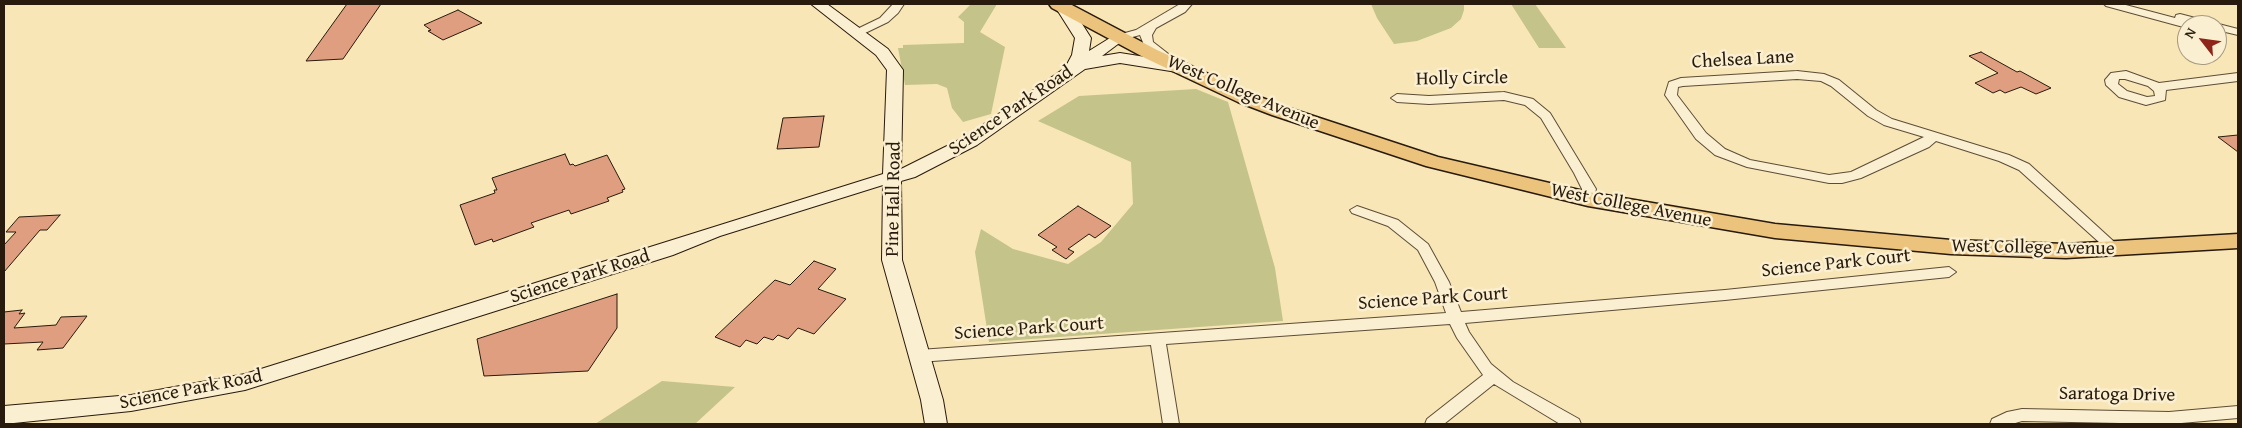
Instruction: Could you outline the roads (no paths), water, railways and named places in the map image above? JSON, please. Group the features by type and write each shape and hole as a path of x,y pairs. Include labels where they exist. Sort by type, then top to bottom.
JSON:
{"main road":[{"name":"Pine Hall Road","path":"818,4 882,52 895,70 892,260 919,356"},
{"name":"West College Avenue","path":"1061,6 1118,38 1177,67 1279,111 1402,152 1493,177 1588,199 1775,231 1885,243 2047,250 2115,249 2238,241"},
{"path":"1061,6 1083,38 1080,55 1067,74"},
{"name":"Science Park Road","path":"4,415 131,404 245,382 666,250 723,229 892,178 909,172 972,141 1118,38"},
{"path":"1067,74 1089,63 1112,58 1135,58 1177,67"}],"street":[{"path":"857,33 884,20 894,11 898,4"},
{"path":"1118,38 1140,32 1181,10 1185,4"},
{"path":"1118,38 1130,27 1151,16 1173,5 1185,4"},
{"path":"2110,4 2177,22"},
{"path":"2132,4 2177,16"},
{"path":"1152,25 1146,35 1148,43 1177,67"},
{"name":"Chelsea Lane","path":"1933,137 1924,144 1850,178 1837,180 1820,177 1747,163 1720,152 1702,136 1671,95 1671,89 1673,85 1681,82 1797,75 1818,77 1835,83 1880,118 1933,137 2004,158 2024,167 2115,249"},
{"path":"2157,87 2238,77"},
{"name":"Holly Circle","path":"1397,98 1429,100 1504,96 1529,102 1546,116 1581,173 1589,190 1588,199"},
{"path":"1357,210 1393,224 1423,247 1442,282 1462,334 1480,362 1493,376 1573,424"},
{"name":"Science Park Court","path":"919,356 1455,318 1725,295 1949,272"},
{"path":"1158,340 1171,424"},
{"name":"Pine Hall Road","path":"919,356 932,400 936,424"},
{"path":"1433,424 1493,376"},
{"name":"Saratoga Drive","path":"1998,424 2006,419 2022,415 2171,421 2238,412"}]}
